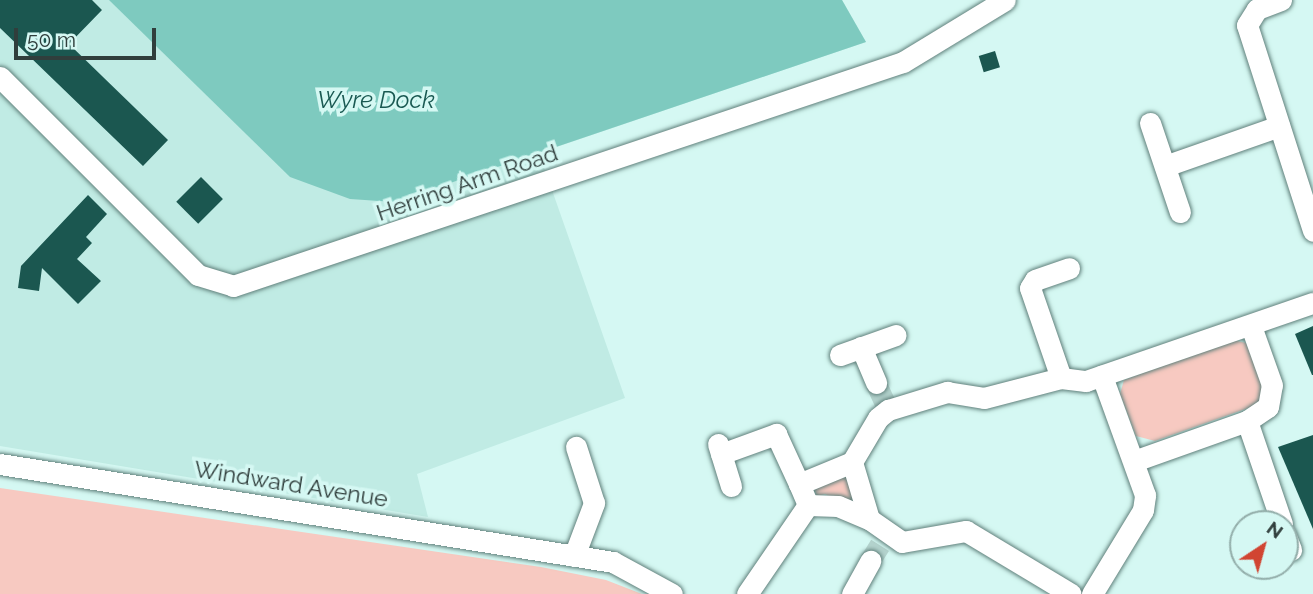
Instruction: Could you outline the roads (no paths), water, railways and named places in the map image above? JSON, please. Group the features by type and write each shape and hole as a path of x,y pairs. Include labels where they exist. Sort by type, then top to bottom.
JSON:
{"street":[{"name":"Herring Arm Road","path":"0,77 198,275 233,286 903,62 1005,0"},
{"path":"1282,0 1257,9 1247,25 1313,231"},
{"path":"1150,122 1180,212"},
{"path":"1165,166 1279,126"},
{"path":"1061,378 1030,288 1035,280 1069,268"},
{"path":"883,398 947,393 984,398 1061,378 1086,381 1313,303"},
{"path":"1134,461 1261,414 1272,398 1251,326"},
{"path":"840,355 896,335"},
{"path":"799,484 852,462 878,418 883,398 861,347"},
{"path":"1092,594 1143,509 1145,495 1102,376"},
{"path":"1247,421 1277,510"},
{"path":"731,486 719,449 776,434 808,505"},
{"path":"574,556 594,503 576,447"},
{"path":"852,462 879,547"},
{"name":"Windward Avenue","path":"0,464 613,562 671,594"},
{"path":"808,505 838,506 869,519"},
{"path":"747,594 808,505"},
{"path":"852,594 879,547 966,531 1071,594"}],"water":[{"name":"Wyre Dock","path":"109,0 842,0 866,42 394,202 350,199 290,177"}],"tunnel":[{"path":"876,383 885,402"},
{"path":"870,561 880,545"}]}
